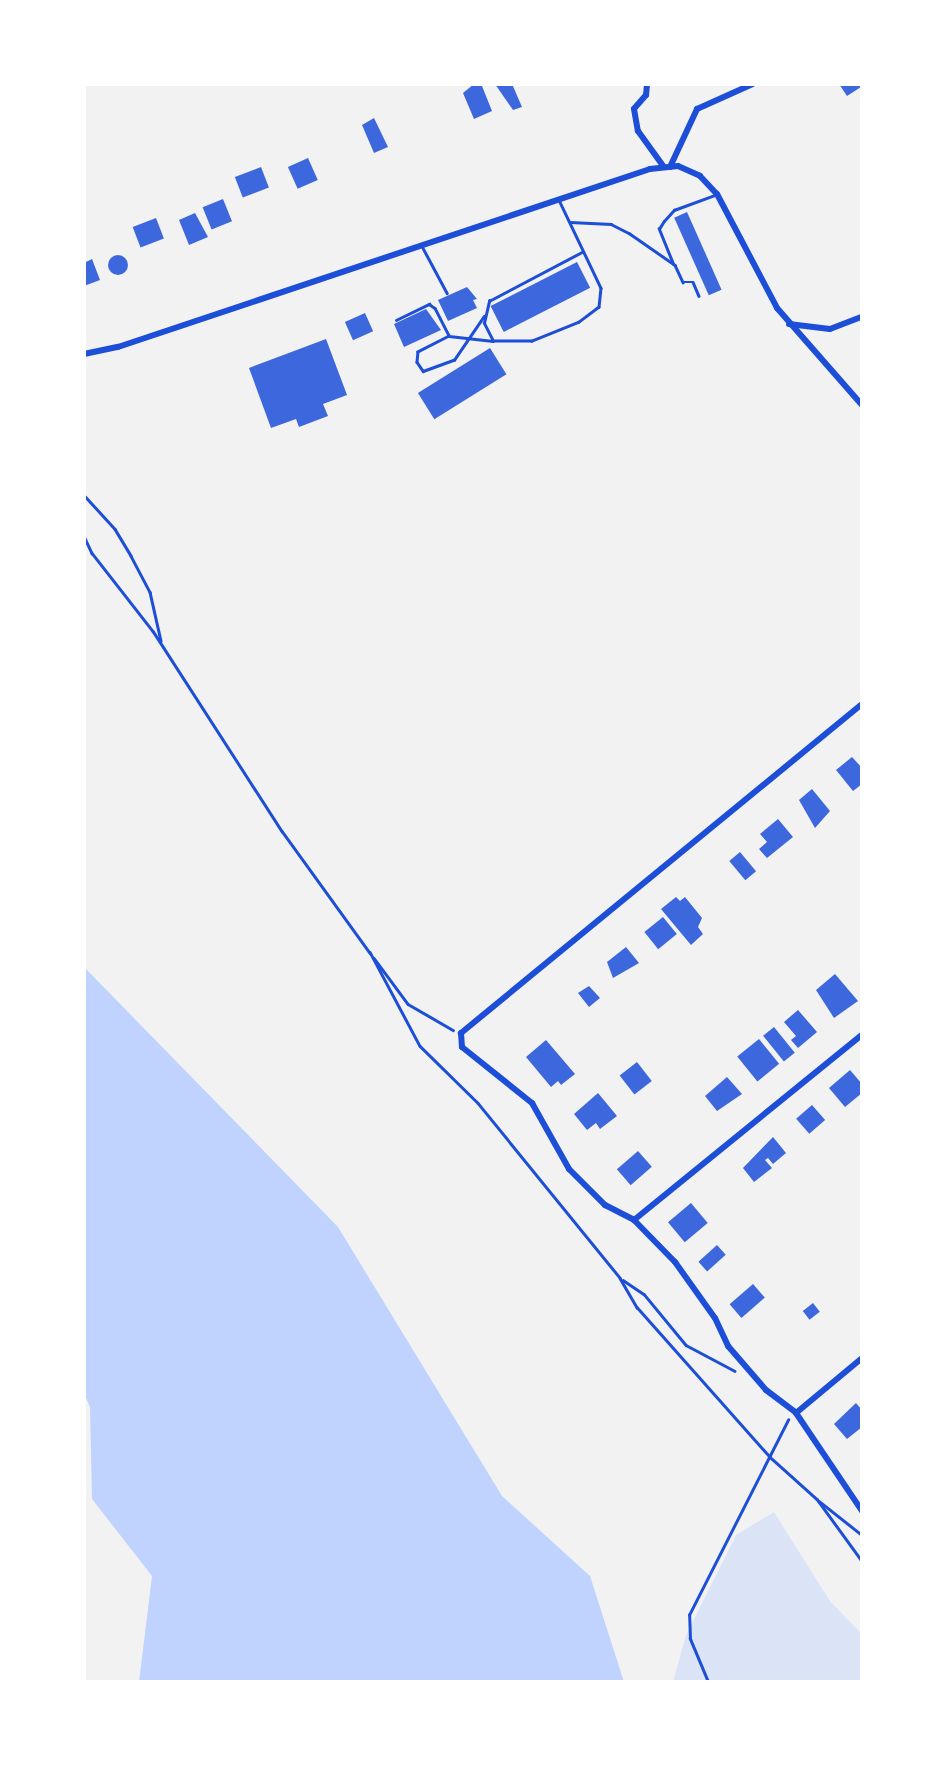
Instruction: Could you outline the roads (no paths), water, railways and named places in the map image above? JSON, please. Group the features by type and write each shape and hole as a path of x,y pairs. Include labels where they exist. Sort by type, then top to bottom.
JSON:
{"street":[{"path":"647,84 646,96 634,109 638,131 667,167"},
{"path":"667,167 697,109 753,84"},
{"path":"84,354 118,347 558,199 650,169 667,167 700,176 717,194 757,274 789,324 862,405"},
{"path":"789,324 830,329 862,317"},
{"path":"862,704 732,806 461,1033 462,1047 532,1103 569,1170 605,1205 634,1220 695,1288 728,1346 766,1390 796,1413 862,1511"},
{"path":"634,1220 862,1035"},
{"path":"796,1413 862,1358"}],"lane":[{"path":"699,296 693,282 683,282 659,229 674,210 717,194"},
{"path":"396,320 429,303 449,336 463,341 532,341 579,322 599,307 601,288 558,199"},
{"path":"570,222 611,224 673,264"},
{"path":"421,245 447,293"},
{"path":"449,336 418,352 417,362 423,371 454,360 463,341 484,316 489,301 509,288 582,252"},
{"path":"484,316 493,341"}],"water":[{"path":"84,967 338,1227 502,1496 590,1576 624,1682 139,1682 152,1576 92,1499 90,1407 84,1393"}]}
